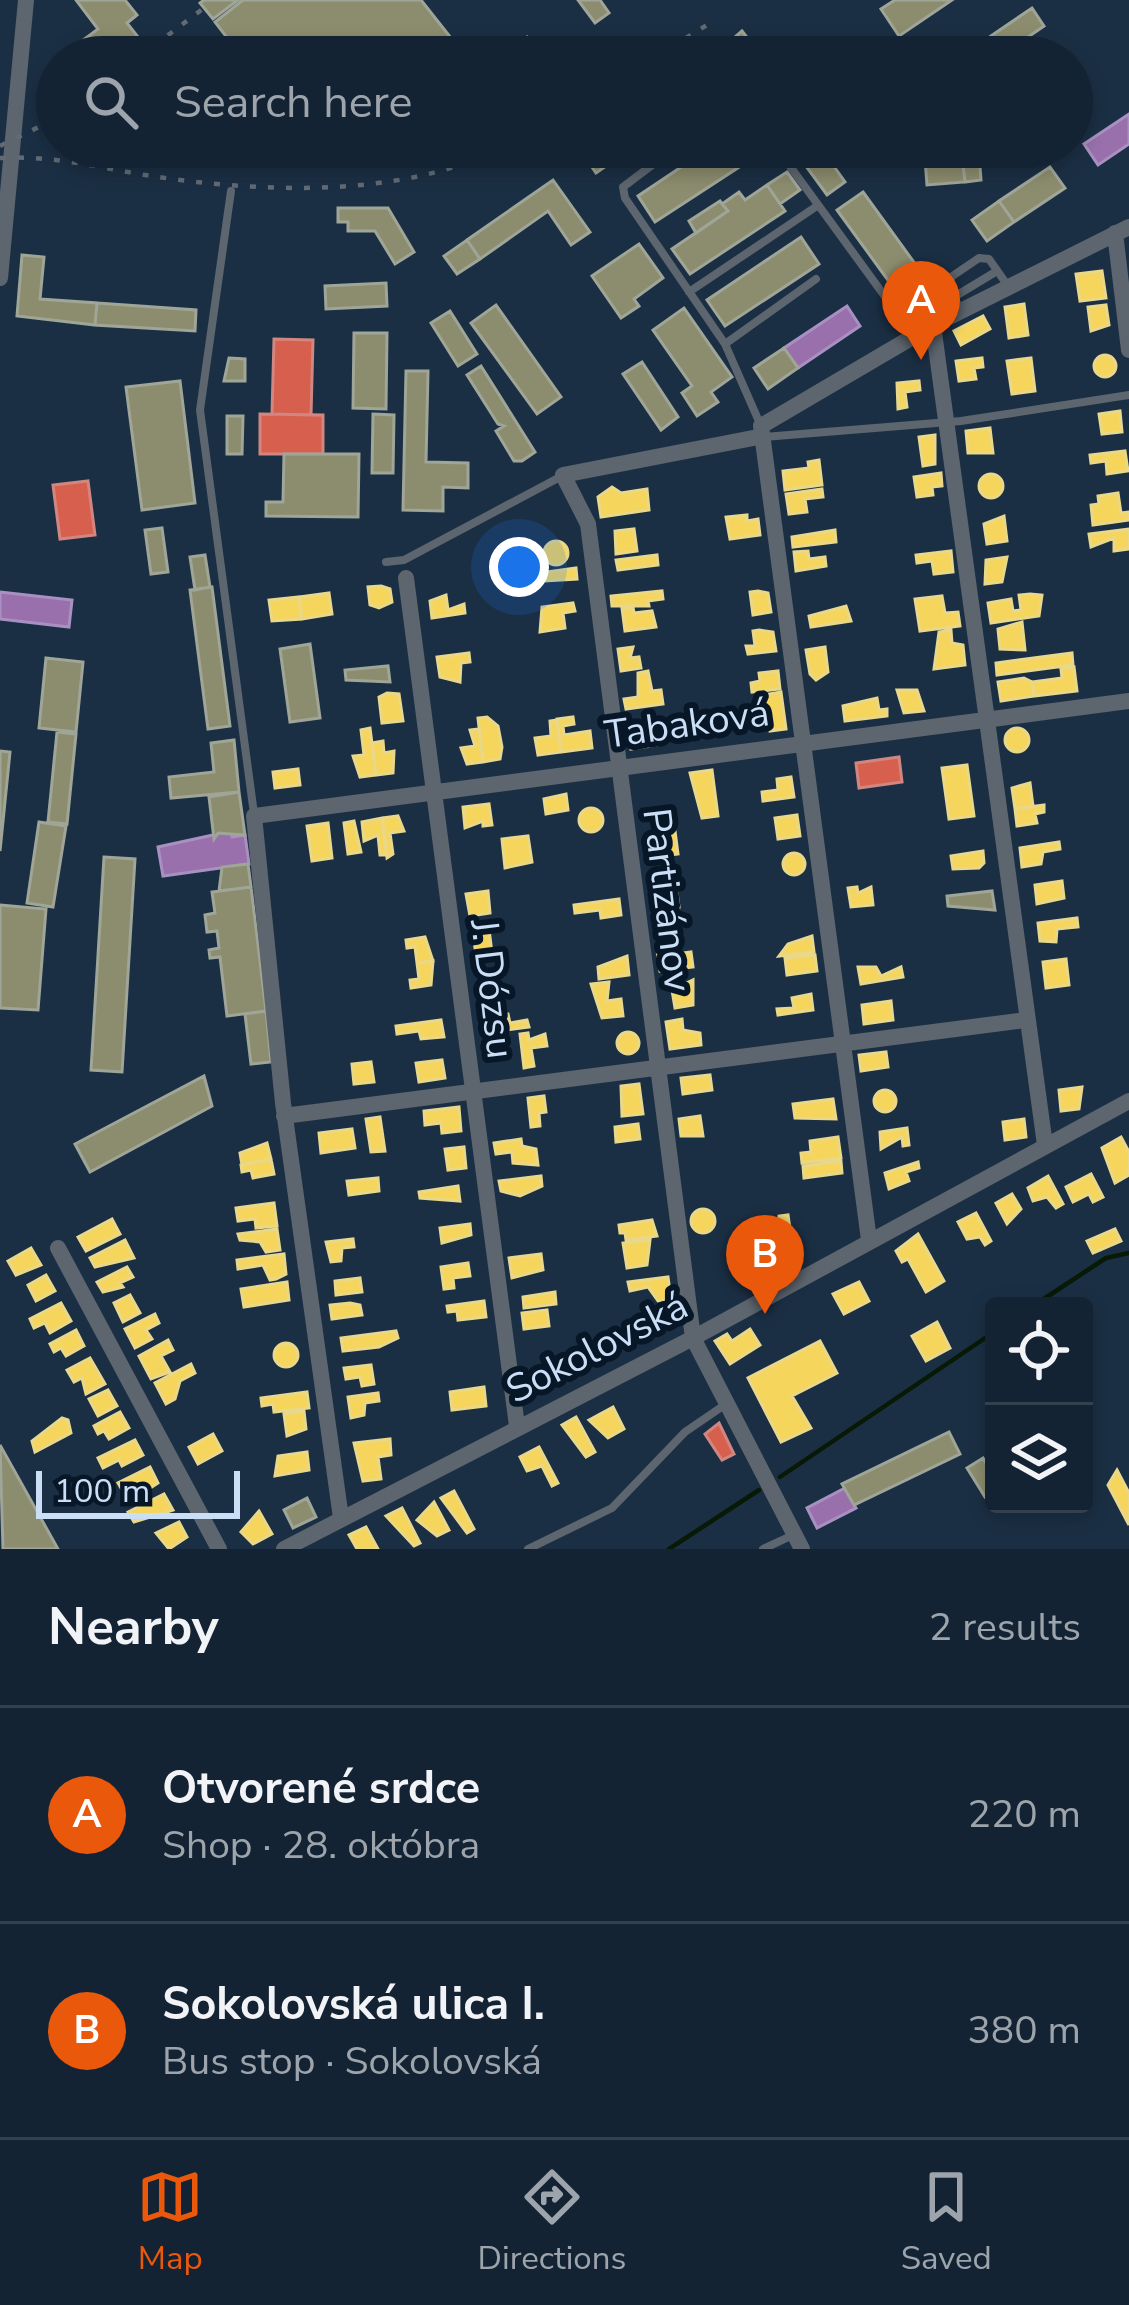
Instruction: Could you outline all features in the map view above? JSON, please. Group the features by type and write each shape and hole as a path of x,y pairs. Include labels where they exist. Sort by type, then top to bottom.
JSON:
{"street":[{"path":"0,278 6,167 26,0"},
{"path":"563,475 762,431 933,325 958,304 1009,287 1122,230 1129,350"},
{"path":"933,325 1045,1145"},
{"path":"762,431 869,1240"},
{"name":"Partizánov","path":"563,475 588,524 693,1338"},
{"name":"J. Dózsu","path":"405,569 517,1426"},
{"name":"Tabaková","path":"254,816 1129,701"},
{"path":"254,816 284,1116 341,1518"},
{"path":"284,1116 843,1040 1026,1020"},
{"name":"Sokolovská","path":"284,1549 693,1338 1129,1101"},
{"path":"58,1248 219,1549"},
{"path":"693,1338 798,1542"}],"lane":[{"path":"648,168 623,187 625,198 725,344 762,431 947,419 1129,395"},
{"path":"791,168 914,336"},
{"path":"231,191 200,410 254,816"},
{"path":"689,292 817,206"},
{"path":"998,271 958,304 951,277 979,257 989,259 998,271 1009,287"},
{"path":"725,344 816,279"},
{"path":"386,562 405,569 563,475"},
{"path":"528,1549 612,1508 685,1432 728,1403"},
{"path":"763,1549 798,1542"}],"building: Homes":[{"path":"1102,271 1106,298 1080,301 1076,274"},
{"path":"1024,304 1028,335 1009,338 1005,307"},
{"path":"1106,305 1109,325 1091,331 1088,307"},
{"path":"983,316 990,329 961,345 954,331"},
{"path":"1105,355 1116,366 1105,377 1094,366"},
{"path":"982,358 983,367 974,368 976,379 959,381 956,361"},
{"path":"1031,358 1035,391 1012,394 1007,361"},
{"path":"919,381 920,390 905,392 907,407 898,409 897,383"},
{"path":"1120,411 1122,432 1102,434 1099,414"},
{"path":"990,428 993,453 968,453 966,431"},
{"path":"935,435 935,464 923,466 919,437"},
{"path":"1125,451 1128,471 1107,474 1106,461 1091,463 1090,455"},
{"path":"819,460 822,485 785,490 783,471 809,468 808,462"},
{"path":"941,473 942,486 932,487 933,495 917,497 914,477"},
{"path":"986,474 996,474 1003,486 996,498 986,498 979,491 979,481"},
{"path":"612,487 621,493 647,489 649,510 601,517 598,497"},
{"path":"822,489 823,497 805,499 807,512 789,514 786,494"},
{"path":"1118,493 1121,513 1129,512 1129,520 1093,525 1091,505 1099,504 1098,496"},
{"path":"747,515 747,521 758,519 760,535 730,539 726,517"},
{"path":"1004,516 1007,541 987,544 984,524"},
{"path":"634,529 637,551 616,554 615,531"},
{"path":"1129,529 1129,549 1114,551 1114,538 1091,547 1089,534"},
{"path":"835,530 836,542 793,547 792,537"},
{"path":"556,541 568,553 556,565 544,553"},
{"path":"808,551 809,559 825,557 826,566 796,571 794,552"},
{"path":"951,551 953,572 934,574 932,561 917,563 916,555"},
{"path":"657,555 658,565 618,570 616,560"},
{"path":"1007,557 1002,582 985,584 986,560"},
{"path":"576,568 577,579 527,582 525,575"},
{"path":"368,587 390,589 392,602 379,608 370,605"},
{"path":"662,591 663,599 648,601 649,606 612,606 611,596"},
{"path":"750,592 768,593 771,612 753,615"},
{"path":"329,593 332,614 302,619 299,597"},
{"path":"446,595 448,610 464,604 465,613 432,618 430,601"},
{"path":"1019,595 1042,595 1039,616 991,623 988,603 1011,599 1013,611 1021,610"},
{"path":"942,596 945,613 958,612 960,626 920,631 915,599"},
{"path":"299,597 302,619 272,621 269,600"},
{"path":"573,603 575,611 563,613 565,628 540,632 542,607"},
{"path":"846,606 851,621 811,627 809,616"},
{"path":"633,607 634,613 652,611 656,627 625,631 622,608"},
{"path":"1022,622 1025,650 1000,649 998,629"},
{"path":"951,630 952,643 963,645 965,665 934,669 939,632"},
{"path":"753,631 773,632 776,651 748,654 746,646 755,646"},
{"path":"633,647 630,658 639,657 641,668 621,671 618,649"},
{"path":"825,647 828,672 816,680 810,674 806,650"},
{"path":"469,653 470,662 461,663 460,682 440,677 437,657"},
{"path":"1072,653 1073,665 997,675 996,663"},
{"path":"1074,667 1077,691 1034,696 1032,682 1062,678 1061,669"},
{"path":"648,671 652,691 661,690 663,704 626,709 624,699 638,697 638,673"},
{"path":"778,671 780,689 752,692 751,683 760,681 759,673"},
{"path":"1024,678 1032,682 1034,696 1001,701 998,682"},
{"path":"897,690 917,690 924,711 904,713"},
{"path":"781,692 786,729 770,731 763,695"},
{"path":"399,694 403,721 382,723 379,697"},
{"path":"877,698 879,710 887,709 887,716 845,721 843,706"},
{"path":"487,717 498,726 502,747 500,759 483,762 478,718"},
{"path":"573,717 574,724 563,726 564,735 590,731 592,748 561,752 557,719"},
{"path":"557,720 561,752 538,755 535,738 551,736 550,721"},
{"path":"645,725 646,733 657,732 658,745 631,749 628,727"},
{"path":"370,728 376,775 360,777 353,756 364,755 361,730"},
{"path":"1017,728 1029,740 1017,752 1005,740"},
{"path":"479,729 483,762 467,764 461,748 475,746 470,730"},
{"path":"383,741 384,753 394,751 393,773 376,775 372,743"},
{"path":"967,765 974,816 949,819 942,768"},
{"path":"298,769 300,785 275,788 273,772"},
{"path":"712,770 718,816 702,818 690,773"},
{"path":"791,777 794,797 763,801 762,792 778,790 777,779"},
{"path":"1030,783 1033,806 1015,809 1012,788"},
{"path":"566,794 568,810 546,814 544,799"},
{"path":"489,804 492,825 483,826 483,821 465,828 463,807"},
{"path":"1044,805 1044,812 1035,814 1037,823 1017,826 1015,809"},
{"path":"591,808 603,820 591,832 579,820"},
{"path":"797,815 800,836 778,839 775,818"},
{"path":"398,816 404,831 390,833 393,854 387,858 382,818"},
{"path":"382,818 387,855 380,855 378,835 364,841 362,822"},
{"path":"354,821 361,852 348,854 344,823"},
{"path":"328,823 332,858 312,861 307,826"},
{"path":"675,831 678,854 654,857 656,833"},
{"path":"528,836 532,862 505,868 502,839"},
{"path":"1059,842 1060,849 1043,852 1041,864 1022,867 1020,848"},
{"path":"983,851 984,863 979,868 953,869 951,856"},
{"path":"794,853 805,864 794,875 783,864"},
{"path":"1062,881 1064,898 1037,904 1035,885"},
{"path":"857,887 858,893 871,887 873,905 851,907 848,888"},
{"path":"488,891 490,913 470,916 466,894"},
{"path":"677,892 679,907 651,906 650,895"},
{"path":"619,899 621,915 601,918 600,910 575,913 574,905"},
{"path":"1077,918 1078,927 1057,929 1056,942 1040,941 1038,923"},
{"path":"489,929 492,953 476,955 473,934"},
{"path":"812,936 814,952 779,956 788,944"},
{"path":"425,937 433,961 417,963 415,947 407,948 406,940"},
{"path":"668,948 669,955 691,952 693,967 660,971 657,950"},
{"path":"815,955 817,971 787,975 785,958"},
{"path":"627,956 629,975 599,979 598,967"},
{"path":"1066,959 1069,985 1046,988 1043,962"},
{"path":"433,961 431,985 411,988 410,980 419,979 417,963"},
{"path":"858,967 876,967 881,976 901,967 903,977 861,984"},
{"path":"693,980 693,1005 675,1008 672,990"},
{"path":"609,982 607,1001 621,999 623,1016 602,1018 591,984"},
{"path":"811,994 813,1010 778,1015 777,1009 794,1008 792,998"},
{"path":"891,1001 893,1020 864,1024 862,1005"},
{"path":"503,1014 508,1014 510,1023 527,1020 529,1027 483,1033 481,1023 504,1020"},
{"path":"682,1019 683,1030 700,1033 701,1045 670,1049 666,1022"},
{"path":"441,1020 444,1037 421,1039 419,1031 397,1034 396,1026"},
{"path":"628,1032 639,1043 628,1054 617,1043"},
{"path":"528,1033 529,1040 545,1034 547,1046 531,1048 534,1066 524,1068 520,1034"},
{"path":"886,1052 888,1067 861,1071 859,1055"},
{"path":"442,1060 445,1078 419,1082 416,1063"},
{"path":"371,1062 374,1082 354,1084 352,1064"},
{"path":"710,1075 712,1090 683,1094 681,1078"},
{"path":"639,1084 643,1114 622,1116 621,1086"},
{"path":"1082,1087 1079,1109 1061,1111 1059,1090"},
{"path":"885,1090 896,1101 885,1112 874,1101"},
{"path":"544,1096 546,1112 539,1113 540,1126 531,1127 528,1098"},
{"path":"833,1099 836,1119 795,1118 793,1104"},
{"path":"459,1107 461,1131 442,1133 441,1123 425,1125 424,1111"},
{"path":"700,1116 703,1136 681,1136 679,1119"},
{"path":"380,1117 385,1151 371,1152 366,1119"},
{"path":"1024,1119 1026,1137 1005,1140 1003,1122"},
{"path":"638,1124 640,1139 616,1142 615,1127"},
{"path":"907,1128 909,1145 903,1146 902,1137 881,1149 880,1132"},
{"path":"352,1129 355,1148 321,1153 319,1133"},
{"path":"838,1137 841,1158 802,1163 801,1153 811,1152 810,1141"},
{"path":"1121,1137 1129,1152 1129,1175 1115,1183 1102,1148"},
{"path":"521,1139 522,1146 536,1149 538,1165 513,1163 512,1152 496,1154 494,1143"},
{"path":"267,1143 271,1159 242,1165 240,1153"},
{"path":"464,1147 466,1168 448,1170 445,1149"},
{"path":"271,1159 274,1174 253,1178 251,1170 242,1172 241,1165"},
{"path":"841,1161 842,1173 804,1178 803,1166"},
{"path":"918,1162 919,1168 906,1172 909,1181 889,1189 885,1173"},
{"path":"1091,1174 1103,1197 1093,1202 1089,1194 1073,1202 1066,1187"},
{"path":"541,1176 542,1186 520,1196 501,1191 499,1181"},
{"path":"1048,1176 1063,1204 1056,1208 1047,1197 1033,1201 1028,1188"},
{"path":"378,1178 379,1191 349,1195 347,1181"},
{"path":"458,1186 460,1201 420,1198 419,1192"},
{"path":"1012,1194 1021,1209 1007,1224 996,1203"},
{"path":"274,1203 277,1226 256,1228 255,1219 238,1221 236,1208"},
{"path":"703,1209 712,1212 712,1230 703,1233 694,1230 691,1221 694,1212"},
{"path":"976,1213 991,1241 985,1245 980,1237 967,1239 958,1222"},
{"path":"788,1215 794,1256 785,1257 779,1216"},
{"path":"112,1219 120,1234 86,1251 78,1237"},
{"path":"652,1220 657,1236 626,1240 625,1233 620,1233 619,1225"},
{"path":"470,1224 471,1235 442,1243 440,1228"},
{"path":"277,1229 280,1250 266,1252 260,1242 240,1240 238,1234"},
{"path":"1115,1229 1121,1241 1093,1253 1087,1241"},
{"path":"918,1234 944,1281 926,1292 908,1259 902,1262 896,1251"},
{"path":"353,1239 354,1247 342,1248 341,1261 331,1262 326,1242"},
{"path":"125,1240 134,1258 95,1267 90,1258"},
{"path":"650,1240 647,1265 627,1268 623,1243"},
{"path":"773,1242 776,1267 749,1272 746,1252"},
{"path":"31,1248 41,1265 16,1275 8,1261"},
{"path":"284,1254 286,1274 276,1279 270,1280 263,1265 238,1269 237,1260"},
{"path":"541,1254 543,1270 512,1278 509,1258"},
{"path":"468,1263 470,1276 453,1278 454,1288 444,1289 441,1267"},
{"path":"127,1267 133,1277 120,1283 123,1287 103,1292 97,1282"},
{"path":"46,1275 55,1291 36,1301 28,1285"},
{"path":"668,1277 671,1299 658,1301 648,1287 630,1291 628,1282"},
{"path":"360,1278 362,1292 336,1295 335,1281"},
{"path":"287,1282 289,1300 244,1307 241,1289"},
{"path":"859,1282 869,1301 844,1314 833,1294"},
{"path":"555,1292 556,1304 524,1308 523,1297"},
{"path":"130,1295 140,1313 123,1322 114,1303"},
{"path":"484,1301 486,1317 458,1320 457,1311 448,1312 447,1306"},
{"path":"61,1303 71,1321 50,1333 45,1323 34,1328 30,1319"},
{"path":"330,1305 360,1305 362,1315 332,1319"},
{"path":"547,1310 549,1326 524,1329 522,1313"},
{"path":"155,1314 159,1323 146,1330 152,1339 135,1348 125,1329"},
{"path":"937,1322 950,1348 926,1361 912,1336"},
{"path":"750,1329 760,1345 730,1364 715,1341 727,1334 732,1341"},
{"path":"76,1330 84,1346 66,1356 61,1348 54,1352 50,1344"},
{"path":"396,1331 398,1338 379,1347 343,1351 341,1338"},
{"path":"168,1340 173,1350 161,1356 170,1372 151,1379 139,1356"},
{"path":"820,1341 837,1373 792,1396 811,1428 781,1442 748,1378"},
{"path":"286,1343 298,1355 286,1367 274,1355"},
{"path":"90,1358 105,1384 86,1394 82,1378 74,1382 67,1370"},
{"path":"191,1364 195,1373 180,1381 175,1399 166,1404 155,1383"},
{"path":"371,1365 374,1384 362,1386 360,1377 346,1379 344,1368"},
{"path":"484,1387 486,1406 452,1410 450,1392"},
{"path":"108,1390 117,1406 98,1416 89,1399"},
{"path":"307,1392 309,1408 274,1412 273,1404 262,1406 261,1398"},
{"path":"378,1393 379,1401 365,1403 364,1415 351,1418 348,1397"},
{"path":"613,1407 624,1429 608,1438 589,1420"},
{"path":"304,1411 306,1429 287,1436 284,1414"},
{"path":"120,1412 129,1428 109,1439 104,1431 98,1434 94,1426"},
{"path":"576,1417 595,1452 586,1457 562,1425"},
{"path":"62,1418 68,1420 71,1433 35,1452 32,1441"},
{"path":"213,1434 222,1451 198,1464 189,1447"},
{"path":"390,1439 391,1455 378,1457 381,1479 363,1481 354,1443"},
{"path":"135,1440 143,1455 122,1466 119,1460 103,1468 98,1458"},
{"path":"539,1447 558,1483 552,1486 542,1466 527,1471 520,1457"},
{"path":"307,1452 309,1470 275,1476 278,1456"},
{"path":"150,1467 158,1483 129,1502 118,1483"},
{"path":"1117,1470 1129,1493 1129,1525 1108,1485"},
{"path":"454,1491 474,1529 467,1533 441,1498"},
{"path":"164,1494 173,1510 134,1522 128,1512"},
{"path":"434,1502 449,1530 437,1536 417,1520"},
{"path":"402,1508 420,1543 414,1546 386,1516"},
{"path":"259,1511 272,1534 253,1544 241,1532"},
{"path":"179,1522 187,1537 169,1549 156,1533"},
{"path":"366,1527 378,1549 357,1549 349,1535"}],"building: Shops":[{"path":"274,339 313,340 311,415 272,414"},
{"path":"260,414 323,415 323,454 260,454"},
{"path":"88,481 95,535 60,539 53,485"},
{"path":"899,757 902,782 859,788 856,763"},
{"path":"719,1423 734,1454 722,1460 705,1434"}],"building: Offices":[{"path":"1129,114 1129,144 1098,165 1093,138"},
{"path":"847,306 860,326 798,368 784,348"},
{"path":"0,592 72,600 69,627 0,619"},
{"path":"231,831 232,837 245,835 249,864 163,876 158,847"},
{"path":"845,1488 856,1508 817,1528 807,1508"}],"building: Industry":[{"path":"76,0 125,0 137,15 127,23 137,36 89,36 98,29"},
{"path":"238,0 213,19 200,3"},
{"path":"243,0 421,0 449,36 226,36 215,22"},
{"path":"578,0 600,0 609,13 595,23"},
{"path":"895,0 952,0 899,36 881,9"},
{"path":"1032,8 1044,26 1029,36 991,36"},
{"path":"680,168 738,168 655,222 638,196"},
{"path":"807,168 835,168 845,182 827,195"},
{"path":"926,168 963,168 965,182 927,185"},
{"path":"963,168 980,168 981,180 965,182"},
{"path":"1048,168 1065,188 1014,222 999,201"},
{"path":"787,172 800,190 780,204 767,185"},
{"path":"553,180 590,232 571,245 548,211 480,259 467,240"},
{"path":"767,185 785,211 690,274 672,249 728,211 722,204 739,192 745,200"},
{"path":"863,192 929,283 903,301 837,210"},
{"path":"720,201 728,211 696,233 689,221"},
{"path":"999,201 1014,222 987,241 972,220"},
{"path":"338,208 388,208 414,252 395,264 375,231 348,231 348,222 338,222"},
{"path":"801,237 819,264 725,326 707,300"},
{"path":"467,240 480,259 457,274 444,256"},
{"path":"639,244 663,278 634,299 639,306 621,318 592,276"},
{"path":"22,255 44,257 40,299 97,303 95,325 17,316"},
{"path":"386,283 387,306 326,309 325,286"},
{"path":"97,303 196,310 195,331 95,325"},
{"path":"496,305 561,397 537,414 471,323"},
{"path":"684,308 732,377 711,392 718,402 697,416 682,393 692,386 653,330"},
{"path":"450,311 477,354 458,366 431,323"},
{"path":"354,333 387,333 386,409 353,408"},
{"path":"784,348 798,368 768,389 754,368"},
{"path":"229,358 245,359 245,381 224,381"},
{"path":"642,362 678,417 661,430 623,374"},
{"path":"481,366 535,452 522,461 514,461 496,431 504,426 498,424 467,375"},
{"path":"406,371 428,371 426,462 468,463 468,488 443,487 443,511 403,510"},
{"path":"180,381 195,503 142,510 126,387"},
{"path":"373,414 394,415 393,473 372,473"},
{"path":"227,416 243,416 242,454 227,454"},
{"path":"284,454 359,454 358,517 266,516 266,502 283,502"},
{"path":"162,528 168,572 151,574 145,530"},
{"path":"205,555 210,587 195,590 190,557"},
{"path":"212,587 230,726 208,729 190,590"},
{"path":"310,644 320,718 290,722 280,649"},
{"path":"46,658 83,662 76,732 39,728"},
{"path":"388,666 390,682 346,680 345,670"},
{"path":"57,732 76,734 67,824 48,822"},
{"path":"234,740 239,792 171,798 169,777 214,772 211,743"},
{"path":"0,751 10,752 0,851"},
{"path":"239,792 245,835 218,833 214,839 209,797"},
{"path":"39,822 66,826 53,907 27,903"},
{"path":"104,857 135,859 122,1072 91,1070"},
{"path":"248,864 251,887 219,891 222,867"},
{"path":"251,887 266,1011 227,1016 220,957 210,958 209,950 219,948 217,931 207,932 205,915 215,913 212,892"},
{"path":"992,891 995,910 948,906 947,896"},
{"path":"0,905 46,909 38,1010 0,1008"},
{"path":"266,1011 271,1062 251,1064 245,1014"},
{"path":"204,1076 212,1106 90,1172 75,1144"},
{"path":"949,1432 960,1454 854,1505 842,1484"},
{"path":"0,1445 58,1549 3,1549"},
{"path":"983,1458 985,1497 967,1468"},
{"path":"307,1498 316,1517 293,1528 284,1510"}],"waterway":[{"path":"1047,1297 1106,1258 1129,1253"},
{"path":"780,1477 985,1338"},
{"path":"669,1549 759,1490"}],"railway":[{"path":"167,36 204,8"},
{"path":"689,36 707,25"},
{"path":"0,146 36,128"},
{"path":"0,158 36,159"},
{"path":"103,168 281,188 375,183 449,168"}],"place":[{"name":"Otvorené srdce","path":"921,360"},
{"name":"Sokolovská ulica I.","path":"765,1314"}]}
